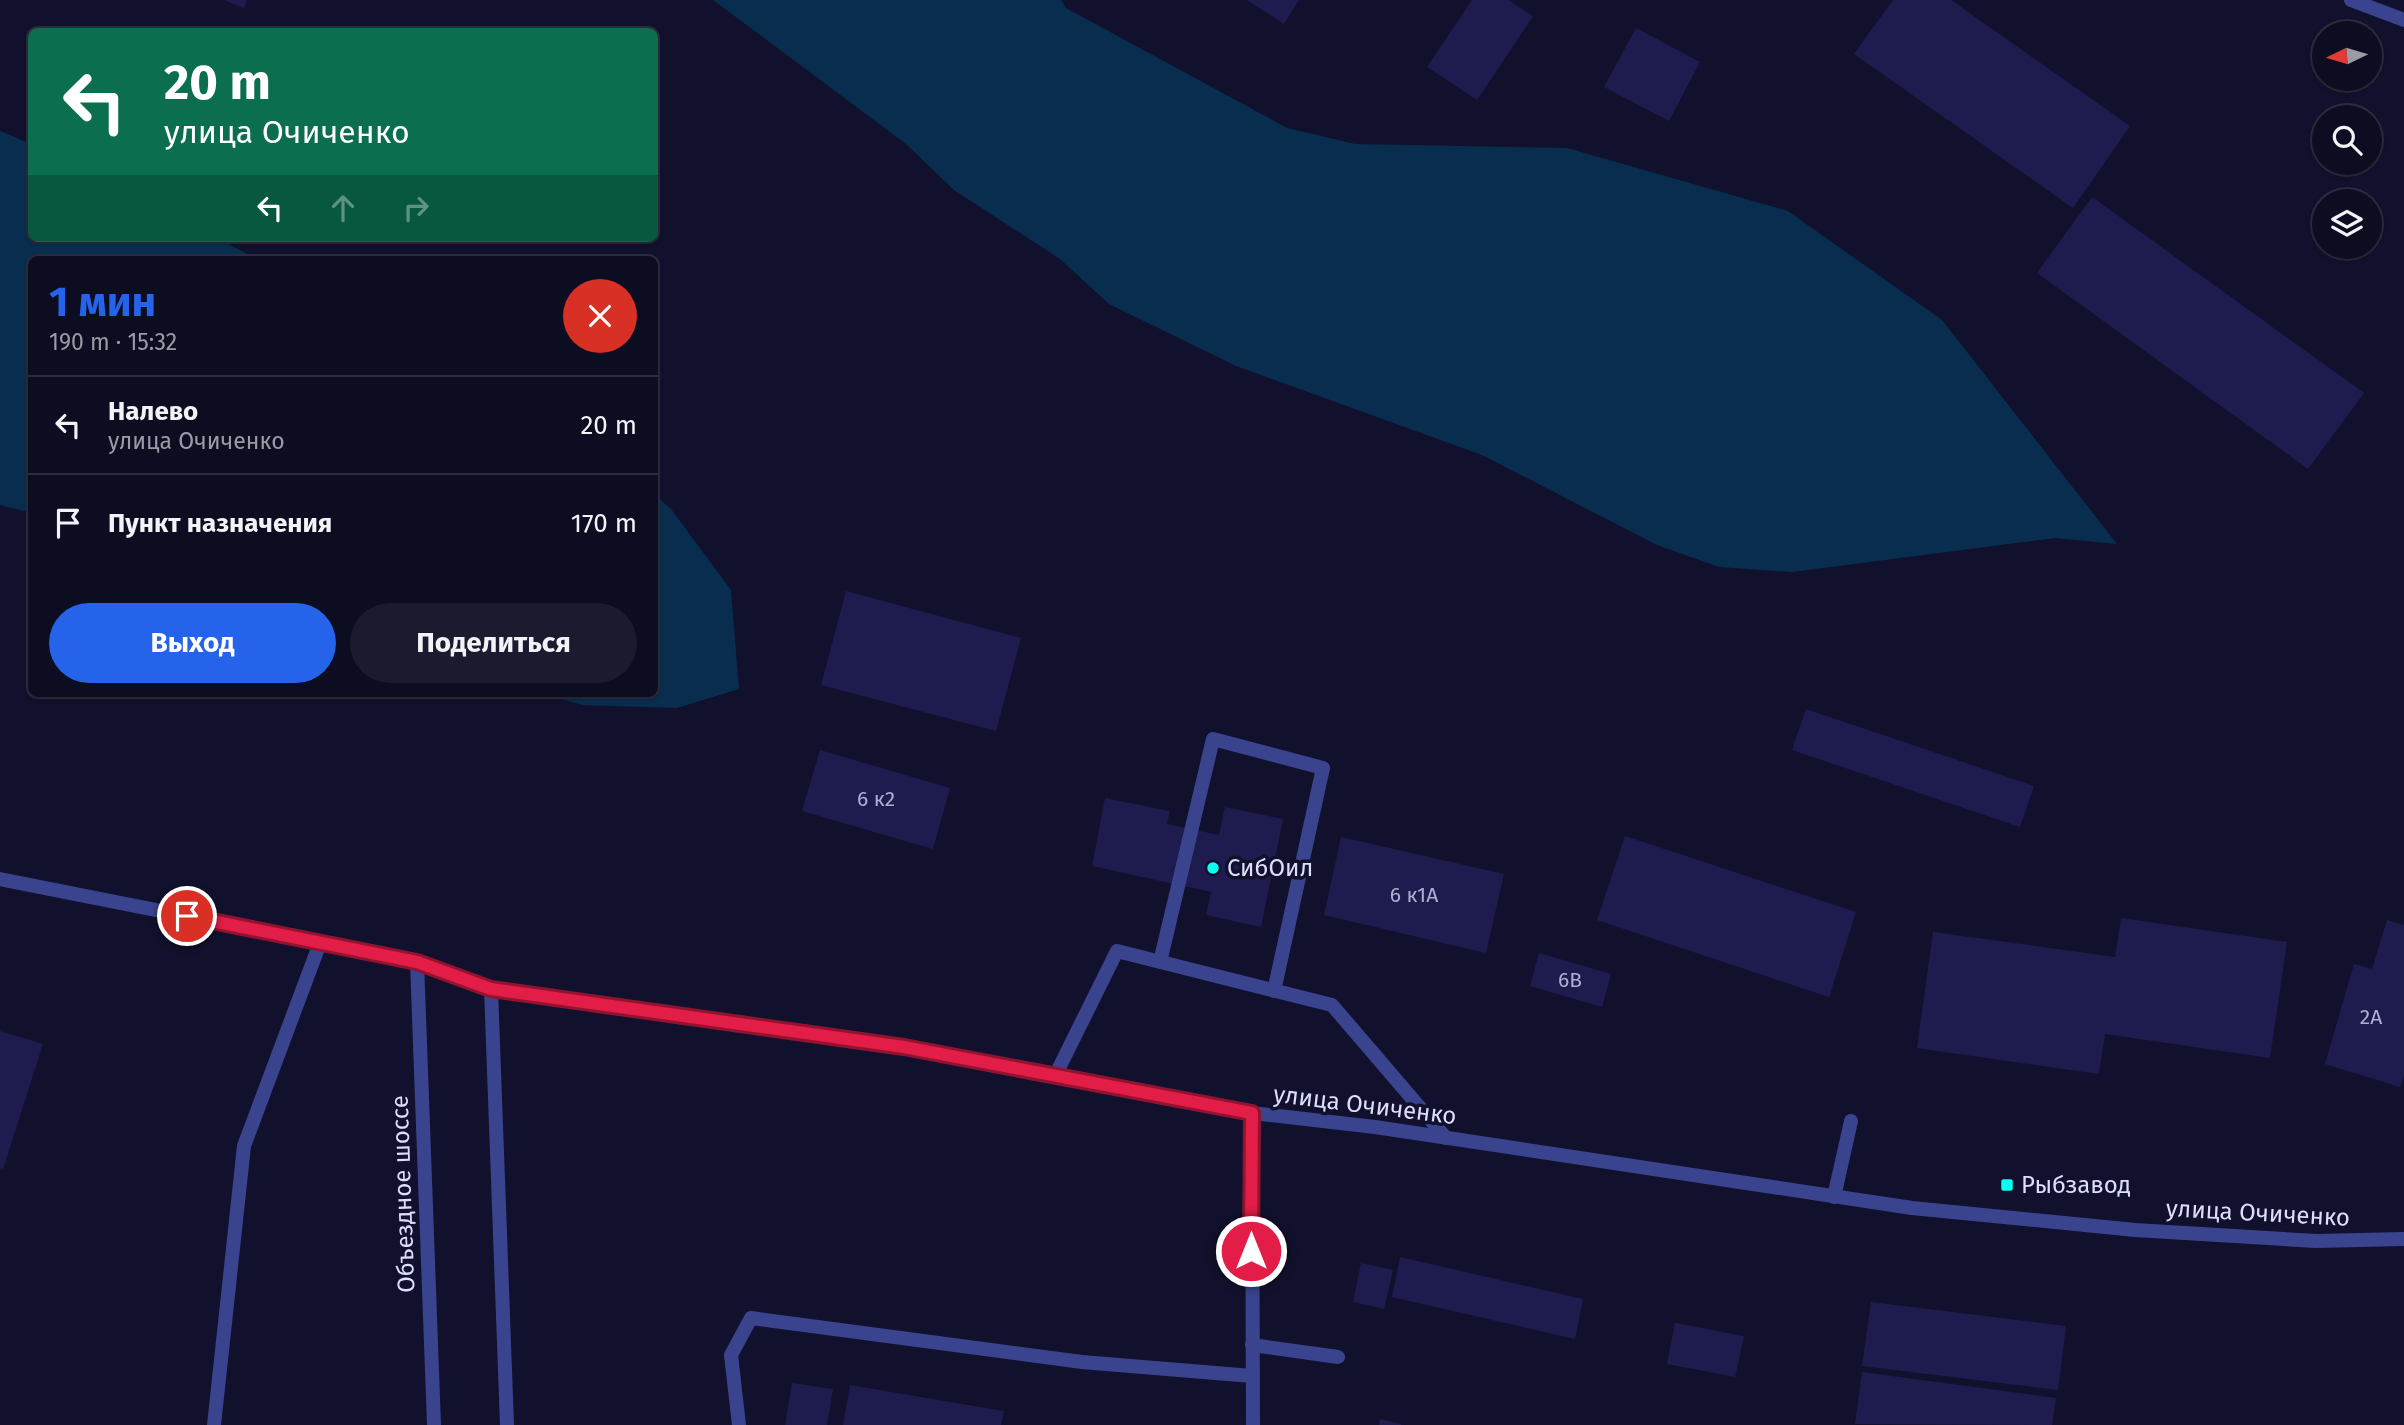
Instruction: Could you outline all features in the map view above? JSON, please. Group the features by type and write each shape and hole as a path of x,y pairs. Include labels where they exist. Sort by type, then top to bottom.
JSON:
{"street":[{"path":"2351,0 2404,20"},
{"path":"1160,962 1213,739 1324,768 1274,991"},
{"name":"улица Очиченко","path":"0,879 417,962 491,989 904,1047 1252,1113 1446,1138 1912,1208 2135,1230 2316,1241 2404,1239"},
{"path":"214,1425 244,1146 320,943"},
{"path":"1055,1076 1117,951 1332,1005 1446,1138"},
{"name":"Объездное шоссе","path":"417,962 434,1425"},
{"path":"491,989 507,1425"},
{"path":"1252,1113 1253,1425"},
{"path":"1834,1197 1851,1121"},
{"path":"739,1425 731,1355 751,1318 1082,1362 1252,1376"},
{"path":"1252,1345 1338,1357"}],"water":[{"path":"713,0 1061,0 1066,8 1287,128 1355,144 1567,148 1788,211 1942,320 2117,544 2056,538 1792,572 1719,567 1657,545 1482,455 1236,366 1109,304 1060,259 954,190 906,144"},
{"path":"0,131 28,143 28,242 225,242 251,256 28,256 28,512 0,505"},
{"path":"658,498 671,509 731,590 739,689 677,708 583,705 554,697 658,697"}],"building":[{"path":"224,0 247,0 244,8"},
{"path":"1247,0 1299,0 1284,24"},
{"path":"1472,0 1508,0 1533,16 1477,100 1427,67"},
{"path":"1893,0 1951,0 2130,126 2073,208 1854,54"},
{"path":"1636,28 1700,62 1669,121 1604,87"},
{"path":"2092,197 2364,393 2308,469 2037,273"},
{"path":"846,591 1021,638 996,731 821,685"},
{"path":"1806,709 2034,786 2020,827 1792,750"},
{"path":"820,750 950,788 933,849 802,811"},
{"path":"1105,798 1170,811 1167,824 1219,835 1225,807 1283,819 1261,927 1206,915 1211,892 1092,866"},
{"path":"1625,836 1856,912 1829,997 1597,920"},
{"path":"1341,837 1504,874 1486,953 1324,915"},
{"path":"2121,918 2287,942 2270,1058 2105,1034 2099,1074 1917,1048 1933,932 2115,957"},
{"path":"2387,920 2404,925 2404,1076 2400,1087 2325,1064 2354,964 2372,969"},
{"path":"1539,953 1611,974 1602,1007 1530,986"},
{"path":"0,1031 43,1044 3,1169 0,1168"},
{"path":"1400,1257 1583,1299 1575,1339 1392,1297"},
{"path":"1361,1263 1393,1270 1384,1309 1353,1302"},
{"path":"1871,1302 2066,1326 2058,1390 1862,1366"},
{"path":"1675,1323 1744,1336 1735,1377 1667,1364"},
{"path":"1862,1372 2056,1398 2052,1425 1855,1424"},
{"path":"792,1383 833,1389 827,1425 785,1425"},
{"path":"850,1385 1004,1411 1001,1425 843,1425"},
{"path":"1380,1419 1401,1424 1401,1425 1379,1425"}],"place":[{"name":"СибОил","path":"1213,868"},
{"name":"Рыбзавод","path":"2007,1185"}],"route":[{"path":"187,916 417,962 491,989 904,1047 1252,1113 1251,1251"}]}
